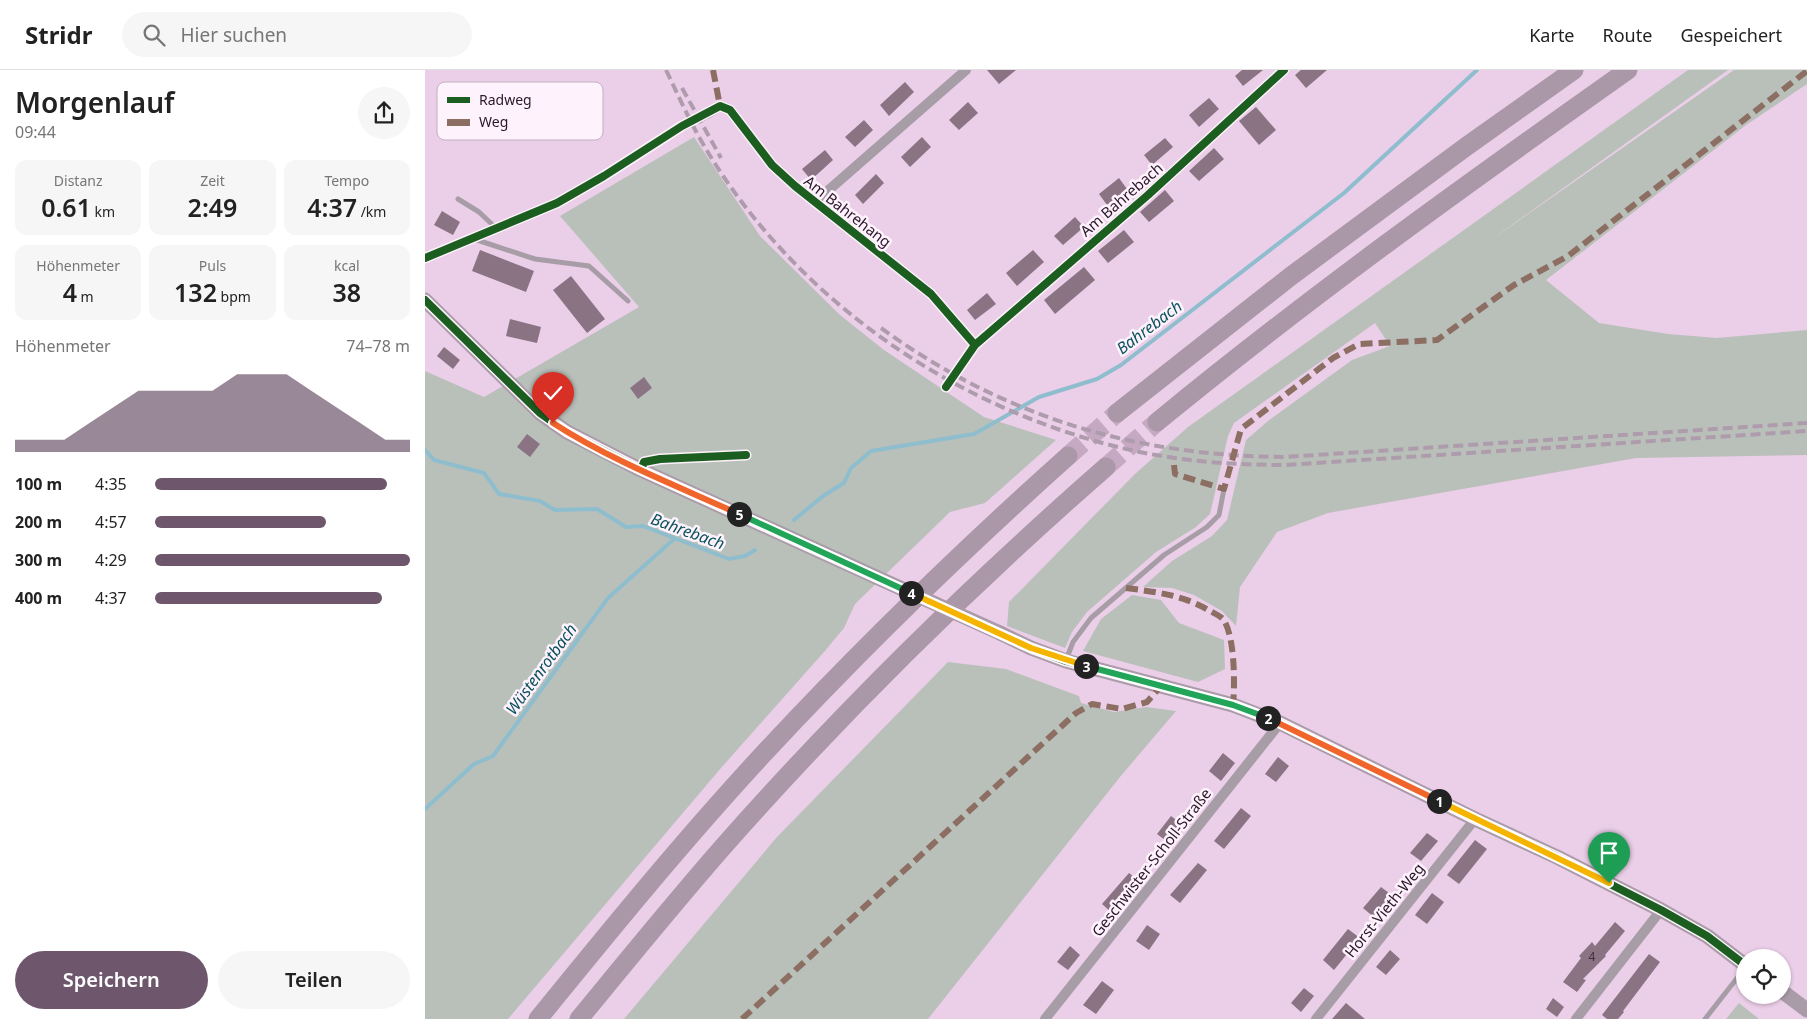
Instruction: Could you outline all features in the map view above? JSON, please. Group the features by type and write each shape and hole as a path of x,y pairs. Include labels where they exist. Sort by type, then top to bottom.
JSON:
{"highway":[{"path":"1117,413 1291,276 1467,146 1574,70"},
{"path":"1157,422 1313,298 1474,179 1629,70"},
{"path":"538,1019 645,889 767,750 935,578 1068,456"},
{"path":"579,1019 722,848 789,774 962,596 1105,467"}],"street":[{"name":"Am Bahrehang","path":"815,202 966,70"},
{"name":"Am Bahrebach","path":"975,345 1148,195 1283,70"},
{"name":"Am Bahrehang","path":"707,114 720,106 730,110 772,165 815,202 931,294 975,345"},
{"path":"425,258 557,203 683,126"},
{"path":"425,300 540,413 567,432 641,470 1031,648 1066,661 1233,705 1280,723 1475,820 1557,857 1661,910 1707,936 1736,960"},
{"name":"Geschwister-Scholl-Straße","path":"1045,1019 1280,723"},
{"name":"Horst-Vieth-Weg","path":"1316,1019 1475,820"},
{"path":"1576,1019 1661,910"},
{"path":"1791,998 1807,1010"}],"lane":[{"path":"458,199 479,212 498,229"},
{"path":"473,239 535,260 589,266 628,302"},
{"path":"1066,661 1073,642 1091,618 1164,555 1207,527 1219,515 1224,490"},
{"path":"1705,1019 1736,979"}],"shaded area":[{"path":"1688,70 1728,70 1488,242 1734,70 1807,70 1807,84 1746,125 1546,280 1599,323 1668,334 1717,338 1807,330 1807,455 1636,458 1328,513 1277,532 1240,587 1236,626 1222,611 1194,595 1172,588 1143,587 1172,561 1212,536 1227,520 1246,440 1268,421 1352,360 1390,346 1375,323 1234,423 1228,436 1210,514 1196,527 1156,552 1087,612 1072,632 1065,648 1007,626 1009,602 1135,474 1188,427"},
{"path":"694,137 760,236 840,315 884,350 984,417 1056,440 985,503 950,512 855,604 844,628 824,652 721,768 508,1019 425,1019 425,371 484,397 639,307 560,216"},
{"path":"1132,595 1161,600 1179,623 1224,640 1225,669 1198,682 1083,651 1101,619"},
{"path":"948,662 1006,669 1079,696 1081,703 1114,712 1146,707 1176,711 1120,777 928,1019 624,1019 777,837"},
{"path":"1740,1004 1759,1019 1726,1019"}],"building":[{"path":"987,70 1016,70 999,84"},
{"path":"1242,70 1263,70 1243,86 1235,76"},
{"path":"1301,70 1327,70 1306,88 1295,75"},
{"path":"905,82 914,92 889,116 880,105"},
{"path":"1209,98 1219,109 1199,127 1189,115"},
{"path":"968,102 978,113 959,130 949,120"},
{"path":"1256,107 1276,130 1259,145 1239,121"},
{"path":"864,120 873,130 855,147 845,137"},
{"path":"922,137 931,147 910,167 901,157"},
{"path":"1165,138 1173,147 1152,165 1144,155"},
{"path":"1214,148 1224,159 1199,181 1189,171"},
{"path":"825,150 833,160 811,180 802,169"},
{"path":"876,174 884,183 863,204 855,195"},
{"path":"1119,178 1127,189 1107,205 1099,194"},
{"path":"1165,190 1174,201 1149,222 1140,212"},
{"path":"442,211 460,222 453,235 434,225"},
{"path":"1075,217 1084,227 1063,245 1054,236"},
{"path":"1124,230 1134,242 1108,263 1098,251"},
{"path":"480,250 534,271 526,292 472,271"},
{"path":"1033,250 1044,262 1017,286 1006,273"},
{"path":"1084,267 1095,280 1055,314 1044,300"},
{"path":"571,276 605,319 587,333 553,290"},
{"path":"987,293 996,304 975,320 967,310"},
{"path":"510,319 541,327 537,343 506,336"},
{"path":"444,347 460,360 453,369 437,356"},
{"path":"644,377 652,388 638,399 630,388"},
{"path":"527,434 540,444 530,457 517,447"},
{"path":"1223,753 1235,763 1221,781 1209,771"},
{"path":"1278,757 1289,766 1276,782 1265,774"},
{"path":"1241,808 1251,816 1224,849 1214,841"},
{"path":"1171,816 1183,825 1169,843 1157,834"},
{"path":"1427,833 1438,841 1421,861 1410,853"},
{"path":"1475,840 1487,849 1459,884 1447,875"},
{"path":"1198,863 1207,870 1180,903 1170,895"},
{"path":"1129,873 1139,881 1112,913 1102,904"},
{"path":"1381,887 1393,896 1375,918 1363,908"},
{"path":"1432,893 1444,902 1427,924 1415,915"},
{"path":"1615,922 1625,931 1606,956 1583,979 1586,980 1577,992 1563,982 1581,958 1579,956 1592,942 1595,946"},
{"path":"1147,925 1160,934 1149,950 1136,941"},
{"path":"1348,929 1360,938 1334,970 1323,960"},
{"path":"1070,946 1080,955 1068,970 1057,962"},
{"path":"1390,950 1400,959 1386,975 1376,967"},
{"path":"1649,954 1660,962 1618,1019 1607,1019 1602,1015"},
{"path":"1102,981 1114,990 1096,1014 1083,1005"},
{"path":"1304,988 1314,996 1301,1012 1291,1003"},
{"path":"1553,998 1564,1007 1557,1017 1546,1009"},
{"path":"1346,1003 1365,1019 1332,1019"}],"waterway":[{"name":"Bahrebach","path":"794,520 823,496 844,483 851,468 871,451 974,434 1039,397 1097,379 1121,365 1344,193 1477,70"},
{"name":"Bahrebach","path":"425,450 434,460 484,473 499,494 540,501 555,510 597,509 626,527 643,526 729,559 745,556 755,550"},
{"name":"Wüstenrotbach","path":"425,809 474,764 493,756 608,598 674,539"}],"tunnel":[{"path":"682,126 707,114"},
{"path":"1068,456 1117,413"},
{"path":"1106,467 1157,422"}],"railway":[{"path":"666,70 699,137 736,194 778,246 826,293 879,336 935,373 995,404 1058,429 1122,448 1163,456 1223,463 1285,465 1807,431"},
{"path":"682,88 721,158"},
{"path":"881,328 928,359 975,386 1023,408 1073,426 1124,439 1176,449 1230,455 1285,457 1807,423"}],"marked path":[{"path":"713,70 720,106"},
{"path":"1174,465 1175,474 1224,489 1241,429 1333,358 1359,344 1437,340 1514,285 1568,256 1807,71"},
{"path":"1126,588 1159,593 1190,601 1223,619 1227,626 1232,648 1234,673 1233,705"},
{"path":"742,1019 1076,713 1092,704 1122,709 1147,702 1161,686"}],"cycle path":[{"path":"946,387 975,345 1148,195 1284,70"},
{"path":"425,258 557,203 604,176 682,126 720,106 730,110 772,165 795,186 931,294 975,345"},
{"path":"425,300 540,413 567,432 641,470 1031,648 1066,661 1233,705 1280,723 1475,819 1557,857 1661,910 1707,936 1736,958"},
{"path":"641,470 644,462 660,459 746,455"}],"route":[{"path":"553,423 641,470 1031,648 1066,661 1233,705 1280,723 1475,820 1609,883"}]}
